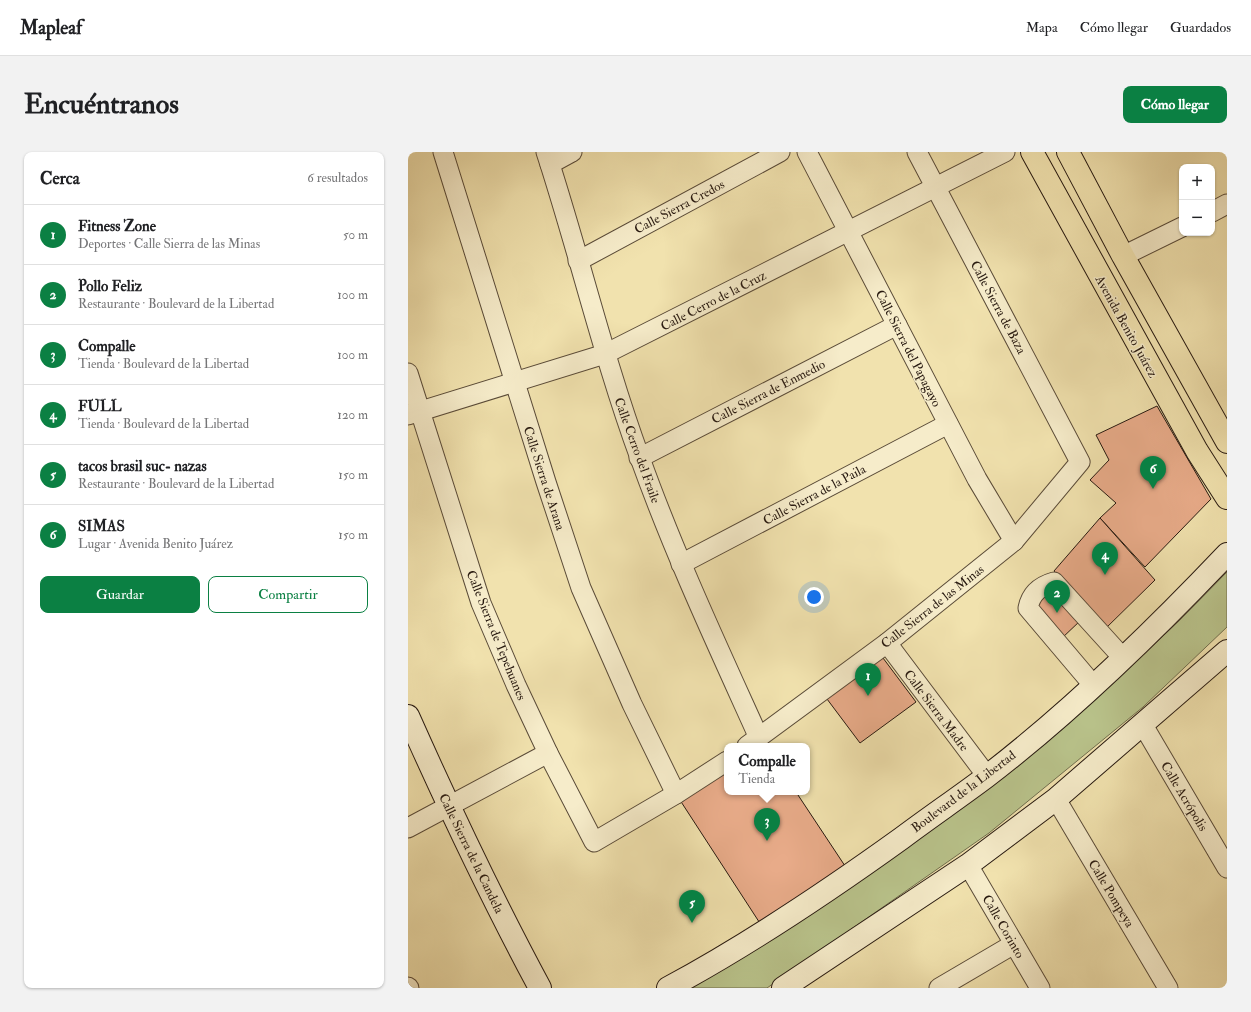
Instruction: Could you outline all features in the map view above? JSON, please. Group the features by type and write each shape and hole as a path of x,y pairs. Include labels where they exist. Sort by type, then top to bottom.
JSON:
{"main road":[{"name":"Avenida Benito Juárez","path":"1032,152 1197,451 1227,498"},
{"path":"1068,152 1123,256 1227,442"},
{"name":"Boulevard de la Libertad","path":"668,988 765,931 851,875 987,776 1094,686 1183,600 1227,554"},
{"path":"783,988 968,865 1056,799 1227,651"},
{"name":"Calle Sierra de la Candela","path":"408,716 449,808 506,925 540,988"}],"street":[{"name":"Calle Sierra de Arana","path":"443,152 581,588 632,704 676,794"},
{"path":"548,158 572,152"},
{"name":"Calle Sierra Credos","path":"578,261 780,152"},
{"name":"Calle Sierra del Papagayo","path":"807,152 977,479 1014,541"},
{"name":"Calle Sierra de Baza","path":"917,152 1080,462"},
{"name":"Calle Cerro de la Cruz","path":"414,413 605,354 1005,152"},
{"name":"Calle Cerro del Fraile","path":"548,158 605,354 640,458 753,742"},
{"path":"1215,210 1227,204"},
{"path":"1123,256 1179,228"},
{"name":"Calle Sierra de Enmedio","path":"640,458 897,325"},
{"name":"Calle Sierra de Tepehuanes","path":"408,373 414,413 481,602 516,685 548,753 594,842 676,794"},
{"name":"Calle Sierra de la Paila","path":"681,564 948,424"},
{"name":"Calle Sierra de las Minas","path":"753,742 887,643 1014,541 1080,462"},
{"path":"1094,686 1028,608 1030,598 1044,585 1054,582 1123,658"},
{"name":"Calle Sierra Madre","path":"887,643 987,776"},
{"name":"Calle Acrópolis","path":"1143,725 1227,868"},
{"path":"408,828 449,808 548,753"},
{"path":"676,794 724,763"},
{"name":"Calle Pompeya","path":"1056,799 1168,988"},
{"name":"Calle Corinto","path":"968,865 1040,988"},
{"path":"939,988 1014,944"}],"green space":[{"path":"1227,572 1227,627 1143,707 989,833 767,988 688,988 1077,716 1179,621"}],"building":[{"path":"1157,406 1211,499 1145,567 1100,518 1116,503 1090,480 1109,460 1096,435"},
{"path":"1100,518 1155,580 1105,629 1054,571"},
{"path":"1053,588 1081,620 1061,639 1033,607"},
{"path":"877,650 916,702 860,743 821,691"},
{"path":"724,761 724,795 798,795 851,875 765,931 676,794"}],"place":[{"name":"SIMAS","path":"1153,489"},
{"name":"FULL","path":"1105,575"},
{"name":"Pollo Feliz","path":"1057,613"},
{"name":"Fitness Zone","path":"868,696"},
{"name":"Compalle","path":"767,841"},
{"name":"tacos brasil suc- nazas","path":"692,923"}]}
